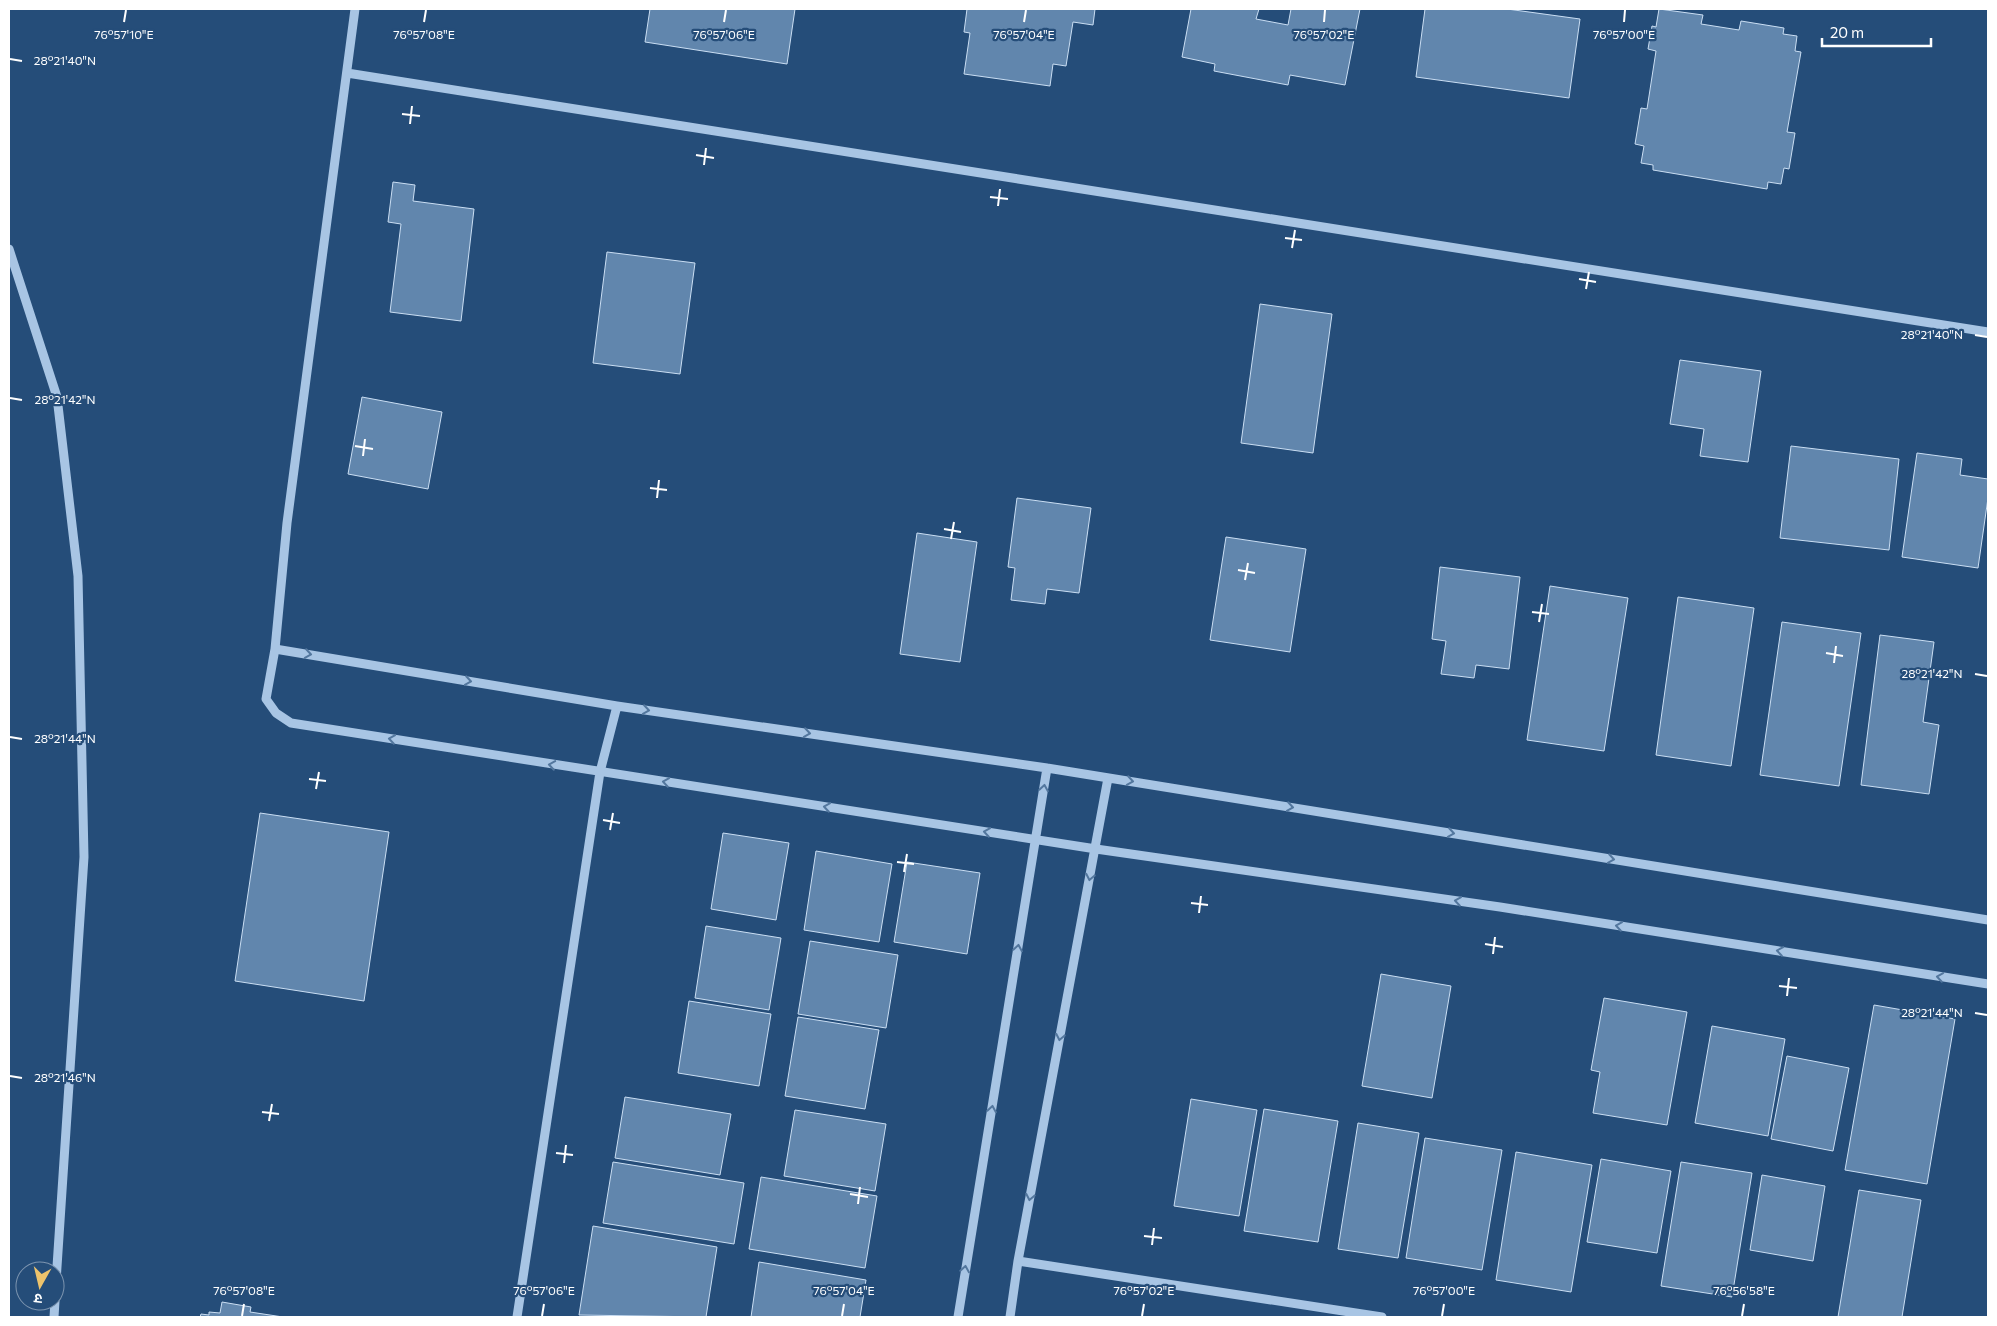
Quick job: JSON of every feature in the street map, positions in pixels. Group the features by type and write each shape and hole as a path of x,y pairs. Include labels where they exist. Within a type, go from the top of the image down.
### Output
{"street":[{"path":"355,9 287,522 276,649 266,699 276,713 291,723 1035,840 1500,907 1988,984"},
{"path":"347,73 1988,332"},
{"path":"9,249 57,397 78,576 84,857 57,1261"},
{"path":"276,649 617,706 1047,768 1988,920"},
{"path":"517,1317 600,772 617,706"},
{"path":"958,1317 1047,768"},
{"path":"1010,1317 1018,1261 1108,778"},
{"path":"1018,1261 1382,1317"}],"building":[{"path":"650,9 795,9 787,64 645,42"},
{"path":"967,9 1095,9 1093,25 1073,22 1066,66 1053,64 1050,86 964,74 970,33 964,32"},
{"path":"1191,9 1259,9 1256,19 1288,25 1291,9 1360,9 1345,85 1290,75 1288,85 1214,71 1215,64 1182,57"},
{"path":"1425,9 1507,9 1580,19 1569,98 1416,77"},
{"path":"1659,9 1703,15 1701,24 1739,30 1741,21 1784,28 1783,34 1797,36 1795,51 1801,52 1787,132 1795,133 1789,169 1784,168 1781,184 1768,182 1767,189 1653,170 1653,165 1641,163 1644,146 1635,144 1641,108 1647,109 1656,51 1648,49 1652,26 1656,27"},
{"path":"393,182 415,185 413,201 474,209 461,321 390,312 401,224 388,222"},
{"path":"607,252 695,263 680,374 593,363"},
{"path":"1260,304 1332,314 1313,453 1241,443"},
{"path":"1680,360 1761,371 1748,462 1700,456 1704,429 1670,424"},
{"path":"362,397 442,412 428,489 348,474"},
{"path":"1791,446 1899,459 1889,550 1780,538"},
{"path":"1917,453 1962,459 1960,475 1988,479 1988,498 1978,568 1902,557"},
{"path":"1017,498 1091,508 1079,593 1047,589 1045,604 1011,600 1015,568 1008,567"},
{"path":"917,533 977,542 960,662 900,654"},
{"path":"1226,537 1306,549 1290,652 1210,640"},
{"path":"1440,567 1520,577 1509,669 1476,665 1474,678 1441,674 1446,641 1432,639"},
{"path":"1550,586 1628,598 1604,751 1527,740"},
{"path":"1678,597 1754,608 1731,766 1656,755"},
{"path":"1782,622 1861,633 1839,786 1760,775"},
{"path":"1880,635 1934,642 1923,722 1939,725 1929,794 1861,785"},
{"path":"260,813 389,832 364,1001 235,981"},
{"path":"723,833 789,843 776,920 711,909"},
{"path":"816,851 892,864 879,942 804,930"},
{"path":"907,862 980,873 967,954 894,942"},
{"path":"706,926 781,938 769,1010 695,998"},
{"path":"810,941 898,955 886,1028 798,1014"},
{"path":"1381,974 1451,986 1432,1098 1362,1086"},
{"path":"1604,998 1687,1012 1667,1125 1593,1113 1600,1072 1591,1070"},
{"path":"689,1001 771,1014 759,1086 678,1073"},
{"path":"1874,1005 1955,1019 1927,1184 1845,1170"},
{"path":"798,1017 879,1030 865,1109 785,1096"},
{"path":"1712,1026 1785,1039 1768,1136 1695,1123"},
{"path":"1787,1056 1849,1068 1833,1151 1771,1139"},
{"path":"625,1097 731,1114 720,1175 615,1158"},
{"path":"1191,1099 1257,1110 1239,1216 1174,1206"},
{"path":"1264,1109 1338,1121 1318,1242 1244,1231"},
{"path":"795,1110 886,1124 875,1191 784,1176"},
{"path":"1358,1123 1419,1133 1398,1258 1338,1249"},
{"path":"1425,1138 1502,1150 1482,1270 1406,1258"},
{"path":"1516,1152 1592,1165 1571,1292 1496,1280"},
{"path":"1601,1159 1671,1171 1657,1253 1587,1242"},
{"path":"613,1162 744,1183 734,1244 603,1223"},
{"path":"1681,1162 1752,1173 1732,1297 1661,1286"},
{"path":"1762,1175 1825,1186 1813,1261 1750,1250"},
{"path":"761,1177 877,1196 865,1268 749,1249"},
{"path":"1859,1190 1921,1200 1902,1317 1838,1317"},
{"path":"593,1226 717,1247 706,1317 579,1315"},
{"path":"759,1262 866,1280 860,1317 751,1317"},
{"path":"222,1302 251,1307 250,1312 283,1317 200,1317 201,1314 209,1315 209,1312 220,1313"}]}
